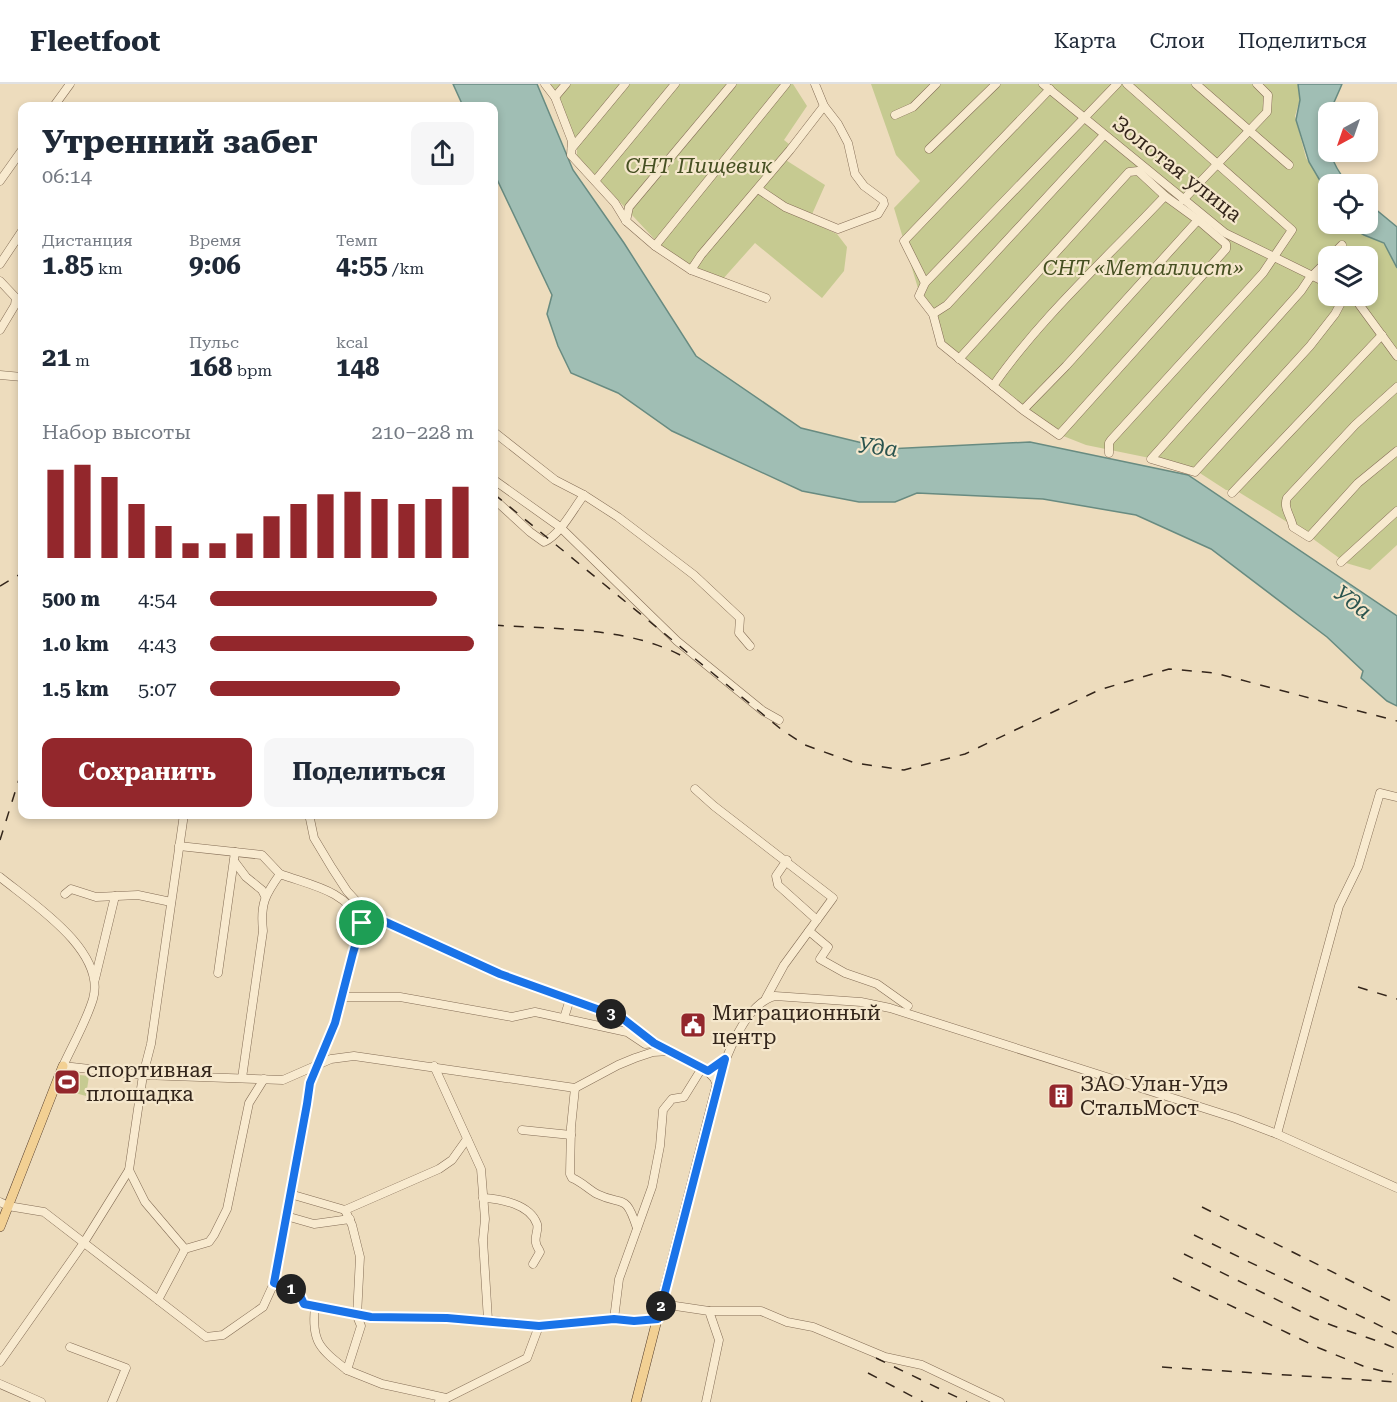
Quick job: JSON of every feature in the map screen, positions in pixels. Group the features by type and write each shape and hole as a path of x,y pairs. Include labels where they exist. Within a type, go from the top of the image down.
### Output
{"main road":[{"path":"0,1227 4,1204 63,1066"},
{"path":"636,1402 717,1085"}],"street":[{"path":"57,102 70,84"},
{"path":"545,84 555,97 572,141 571,150 575,160 615,203 626,221 655,246 691,270 766,298"},
{"path":"555,97 566,84"},
{"path":"571,150 625,84"},
{"path":"595,182 675,84"},
{"path":"626,221 628,207 732,84"},
{"path":"655,246 786,84"},
{"path":"758,189 785,207 838,229 878,214 884,204 883,200 864,186 855,174 848,143 838,124 824,106 815,84"},
{"path":"895,115 913,107 936,84"},
{"path":"930,149 996,84"},
{"path":"959,359 1129,172 1138,171 1168,195 1226,244 1226,251 1059,435 1023,410 959,359 941,344 933,314 920,296 925,283 1117,84"},
{"path":"1109,453 1111,440 1263,273 1292,232 1292,228 1127,84"},
{"path":"1196,84 1289,165"},
{"path":"1183,200 1267,112 1268,94 1257,84"},
{"path":"925,283 904,241 1047,87"},
{"name":"Золотая улица","path":"1047,87 1085,118 1168,195 1183,200 1224,233 1318,278"},
{"path":"691,270 824,106"},
{"path":"933,314 947,305 1104,135"},
{"path":"0,181 18,156"},
{"path":"993,386 1090,274 1168,195"},
{"path":"1023,410 1066,366 1198,220"},
{"path":"0,264 18,237"},
{"path":"1318,270 1151,459 1195,472 1310,346 1339,306"},
{"path":"0,281 18,294"},
{"path":"0,330 18,298"},
{"path":"1357,306 1397,356"},
{"path":"1232,493 1382,336"},
{"path":"0,375 18,377"},
{"path":"1397,387 1355,425 1287,498 1285,506 1292,519 1293,527 1309,537 1358,483 1397,451"},
{"path":"498,435 555,480 618,517 694,575 740,618 739,633 750,646"},
{"path":"498,483 560,527 677,641 763,711 779,720"},
{"path":"498,503 541,541 549,540 584,495"},
{"path":"1341,562 1397,511"},
{"path":"695,789 833,898 784,965 766,998 735,1037 717,1085"},
{"path":"1277,1134 1339,906 1358,867 1380,793 1397,797"},
{"path":"0,1362 83,1244 129,1170 143,1075 151,1044 182,819"},
{"path":"310,819 314,838 332,868 347,891 368,914 500,974 622,1018 654,1043 705,1070 714,1078 717,1085"},
{"path":"179,846 234,857 262,855 280,874 336,895 355,910 362,923"},
{"path":"234,857 241,872 262,890 265,896"},
{"path":"218,973 234,857"},
{"path":"787,861 776,876 778,885 817,920"},
{"path":"242,1078 263,931 265,896 280,874"},
{"path":"0,877 62,928 81,948 91,965 95,981"},
{"path":"65,894 71,890 96,897 138,895 171,902"},
{"path":"115,896 93,998 63,1066 143,1075 283,1080 331,1059 354,1056 575,1088 627,1062 653,1052 670,1051"},
{"path":"4,1204 44,1212 206,1337 223,1335 263,1307 274,1283 310,1083 335,1023 362,923 368,914"},
{"path":"809,931 828,947 820,959 845,974 877,984 908,1006"},
{"path":"766,998 775,996 861,1002 890,1008 1224,1115 1277,1134 1397,1188"},
{"path":"342,997 400,997 512,1017 535,1012 627,1032 645,1044 654,1043"},
{"path":"564,1018 570,999"},
{"path":"614,1319 619,1279 652,1187 660,1146 663,1110 672,1099 684,1097 705,1070 725,1059"},
{"path":"434,1066 481,1169 488,1320"},
{"path":"158,1300 185,1249 208,1242 226,1209 249,1103 264,1079"},
{"path":"575,1088 571,1135 572,1177 597,1194 624,1202 631,1210 637,1228"},
{"path":"522,1130 571,1135"},
{"path":"290,1194 345,1210 439,1169 452,1160 467,1139"},
{"path":"129,1170 145,1202 185,1249"},
{"path":"483,1198 497,1198 515,1203 536,1221 538,1227 536,1243 540,1252 533,1264"},
{"path":"345,1210 350,1219 360,1257 357,1316 361,1326 348,1370"},
{"path":"286,1216 314,1224 350,1219"},
{"path":"274,1283 298,1291 304,1304 357,1316 488,1320 539,1326 614,1319 634,1321 658,1319"},
{"path":"662,1304 709,1311 761,1311 787,1322 813,1327 885,1357 922,1365 1000,1402"},
{"path":"315,1307 314,1334 321,1347 348,1370 382,1384 442,1400 527,1358 539,1326"},
{"path":"706,1402 719,1340 709,1311"},
{"path":"70,1347 126,1368 112,1402"},
{"path":"0,1384 41,1402"}],"green space":[{"name":"СНТ Пищевик","path":"548,84 793,84 807,106 784,140 789,144 781,157 825,185 809,221 837,234 847,247 844,271 822,298 755,243 722,280 685,267 660,245 577,156 577,148 559,98"},
{"name":"СНТ «Металлист»","path":"871,84 1302,84 1303,89 1295,116 1306,158 1318,175 1318,234 1372,234 1378,237 1397,260 1397,545 1370,570 1346,563 1305,533 1237,491 1226,490 1189,466 1086,445 1048,430 947,349 920,295 894,208 920,181 896,155"},
{"path":"70,1074 89,1076 86,1096 61,1089 64,1080"}],"water":[{"name":"Уда","path":"453,84 537,84 573,170 624,243 696,356 801,428 887,449 1030,442 1188,475 1397,616 1397,706 1387,701 1361,678 1363,671 1327,637 1211,549 1136,515 1043,499 917,493 895,502 859,502 802,491 672,431 618,393 571,373 558,346 547,314 552,295 498,181 498,102 461,102"},
{"path":"1298,84 1342,84 1334,102 1318,102 1318,162 1334,162 1341,174 1318,174 1318,177 1309,162 1296,120 1300,100"},
{"path":"1378,211 1397,227 1397,268 1384,243 1362,234 1378,234"}],"railway":[{"path":"498,497 782,730 805,745 855,763 904,770 965,754 1099,690 1169,669 1215,673 1397,721"},
{"path":"0,586 18,575"},
{"path":"498,625 614,634 660,646 682,656"},
{"path":"0,840 18,783"},
{"path":"1358,987 1397,999"},
{"path":"1202,1207 1397,1304"},
{"path":"1194,1235 1397,1334"},
{"path":"1184,1254 1314,1318 1397,1349"},
{"path":"1173,1278 1319,1348 1363,1366 1393,1374"},
{"path":"876,1358 967,1402"},
{"path":"1162,1367 1397,1382"},
{"path":"868,1373 923,1402"}],"place":[{"name":"Миграционный центр","path":"693,1025"},
{"name":"спортивная площадка","path":"67,1082"},
{"name":"ЗАО Улан-Удэ СтальМост","path":"1061,1096"}],"route":[{"path":"368,914 500,974 622,1018 654,1043 708,1071 725,1059 658,1319 634,1321 614,1319 539,1326 488,1320 357,1316 304,1304 298,1291 274,1283 310,1083 335,1023 362,923 368,914"}]}
